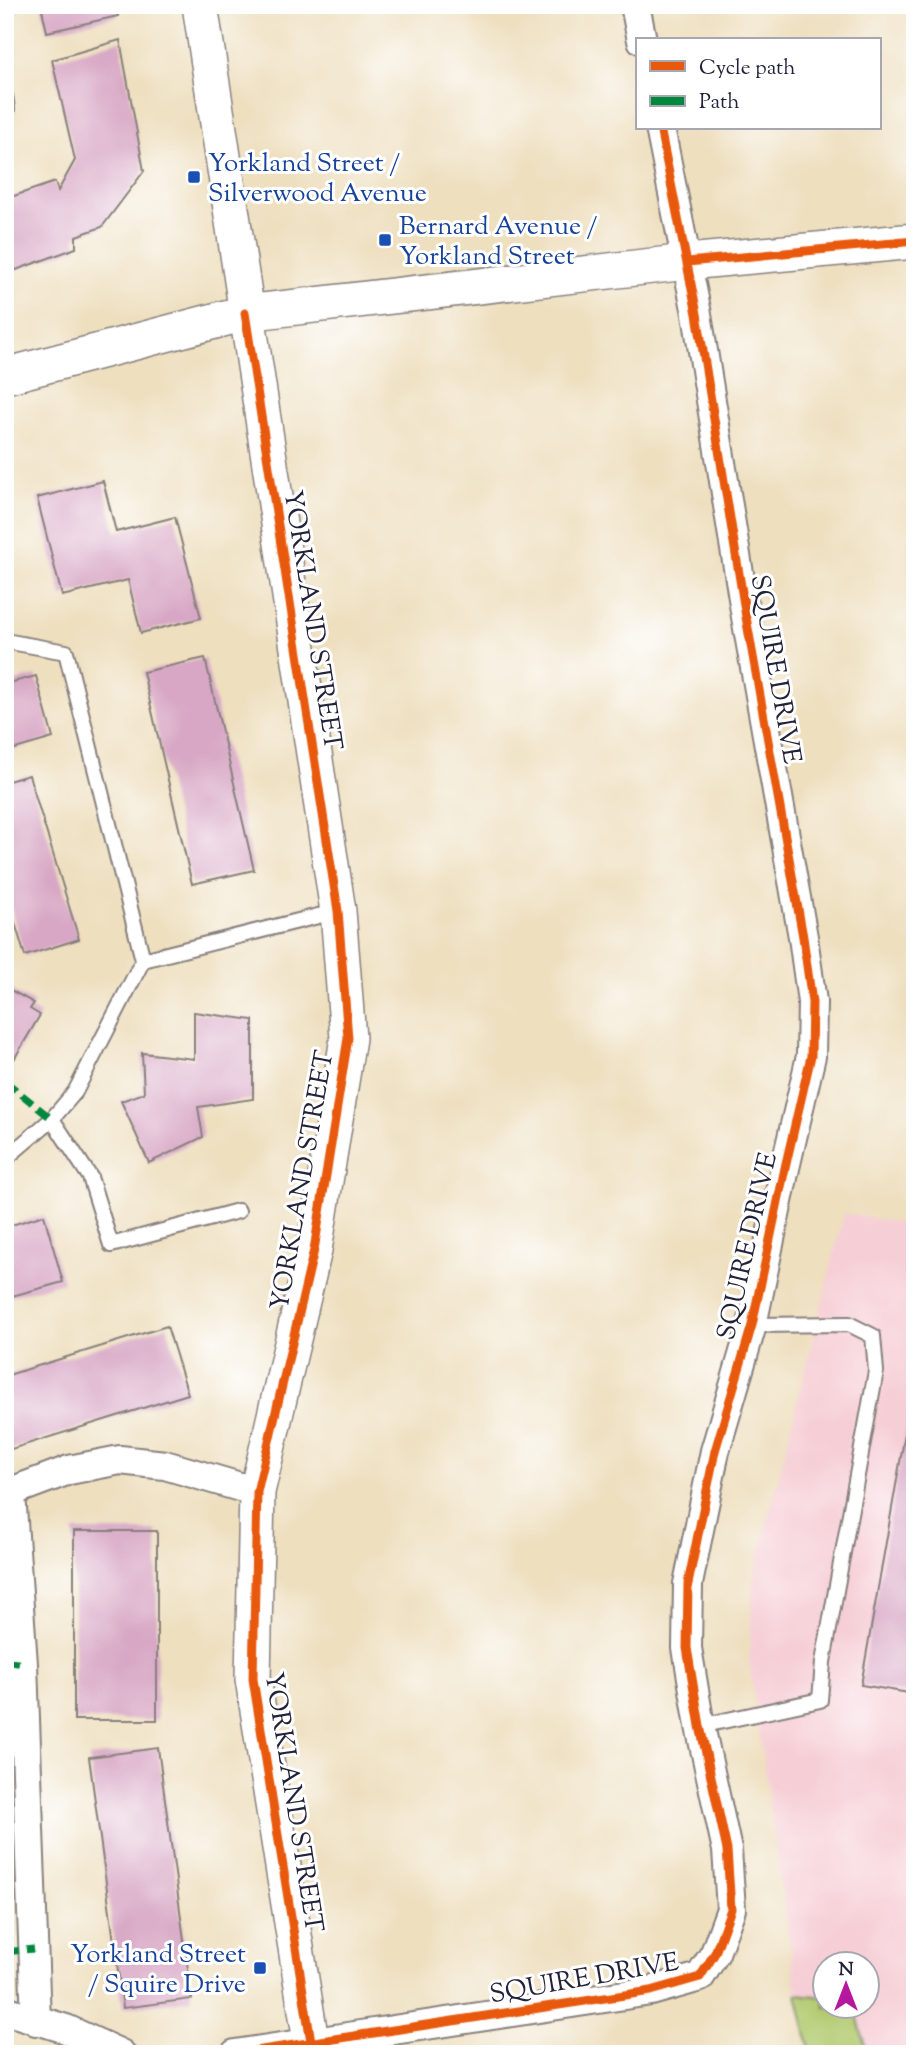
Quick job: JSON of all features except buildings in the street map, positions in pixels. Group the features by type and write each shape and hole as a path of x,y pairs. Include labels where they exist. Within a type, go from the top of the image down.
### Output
{"street":[{"name":"YORKLAND STREET","path":"200,5 338,911 348,1038 314,1250 257,1492 253,1679 312,2049"},
{"path":"635,5 642,38"},
{"name":"SQUIRE DRIVE","path":"312,2049 651,1991 701,1977 715,1953 731,1909 727,1850 700,1726 687,1648 688,1584 715,1451 752,1325 811,1056 812,1002 687,262 660,130"},
{"path":"5,376 246,313 687,262 915,240"},
{"path":"36,2021 23,1664 8,1493 69,1470 120,1460 164,1465 257,1492"},
{"path":"5,2010 65,2029 121,2054"},
{"path":"234,2054 312,2049"}],"lane":[{"path":"5,96 5,120"},
{"path":"5,641 66,652 143,960 75,1092 52,1119 5,1159"},
{"path":"143,960 338,911"},
{"path":"52,1119 90,1177 111,1245 238,1211"},
{"path":"700,1726 820,1700 823,1662 876,1371 873,1336 849,1324 752,1325"}],"shaded area":[{"path":"844,1213 915,1226 915,2054 867,2054 859,2021 881,2021 881,1951 811,1951 811,1996 797,1994 749,1662 753,1581"}],"green space":[{"path":"797,1994 811,1996 811,2021 859,2021 867,2054 811,2054"}],"marked path":[{"path":"5,1081 52,1119"},
{"path":"5,1661 23,1664"},
{"path":"5,1952 34,1949"}],"cycle path":[{"path":"235,2054 651,1991 700,1977 715,1953 731,1909 727,1850 700,1726 687,1648 688,1584 715,1451 752,1325 811,1056 812,1002 697,314 660,130"},
{"path":"687,262 915,241"},
{"path":"245,313 338,911 348,1038 314,1250 257,1492 253,1679 313,2054"}],"place":[{"name":"Yorkland Street / Silverwood Avenue","path":"194,177"},
{"name":"Bernard Avenue / Yorkland Street","path":"385,240"},
{"name":"Yorkland Street / Squire Drive","path":"260,1968"}]}
